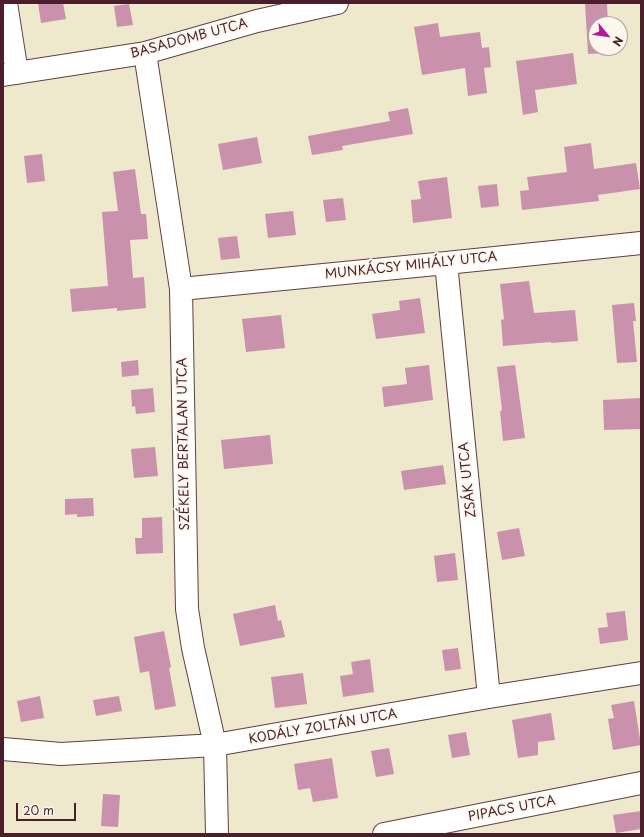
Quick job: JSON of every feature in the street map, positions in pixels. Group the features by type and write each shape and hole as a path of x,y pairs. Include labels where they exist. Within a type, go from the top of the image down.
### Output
{"street":[{"path":"6,3 10,74"},
{"name":"BASADOMB UTCA","path":"10,74 145,53 257,21 337,3"},
{"name":"SZÉKELY BERTALAN UTCA","path":"145,53 181,289 187,609 193,648 215,745 217,834"},
{"name":"MUNKÁCSY MIHÁLY UTCA","path":"181,289 641,243"},
{"name":"ZSÁK UTCA","path":"446,263 489,698"},
{"name":"KODÁLY ZOLTÁN UTCA","path":"3,749 61,754 215,745 641,673"},
{"name":"PIPACS UTCA","path":"384,834 641,783"}],"building":[{"path":"38,3 63,3 66,19 41,23"},
{"path":"585,3 607,3 608,16 588,16 588,54"},
{"path":"129,4 133,25 117,27 114,6"},
{"path":"438,23 440,37 480,32 482,48 489,47 491,67 484,68 487,93 468,96 465,68 422,75 414,27"},
{"path":"573,53 577,84 535,90 538,112 523,115 516,61"},
{"path":"408,108 413,134 342,146 343,150 312,155 308,136 390,121 388,112"},
{"path":"257,137 262,163 223,170 218,144"},
{"path":"591,143 594,169 636,163 640,189 598,195 599,201 522,210 520,191 529,190 527,177 567,172 564,147"},
{"path":"42,154 45,181 27,183 24,156"},
{"path":"135,169 141,214 146,214 148,239 130,240 133,278 144,277 146,308 117,311 117,308 72,312 70,289 108,286 102,212 118,211 113,172"},
{"path":"447,177 452,218 413,223 411,200 421,199 418,181"},
{"path":"497,184 499,206 481,208 478,186"},
{"path":"343,198 346,220 326,222 323,200"},
{"path":"293,211 296,235 268,238 265,214"},
{"path":"237,236 240,258 221,260 218,238"},
{"path":"529,281 534,313 575,310 578,341 503,346 501,320 504,319 500,284"},
{"path":"420,298 425,333 376,339 372,314 400,310 399,301"},
{"path":"634,303 636,321 633,321 637,362 617,363 612,305"},
{"path":"281,315 285,348 246,352 242,319"},
{"path":"138,360 139,375 122,377 121,362"},
{"path":"429,365 433,400 384,407 382,387 407,384 405,368"},
{"path":"515,365 525,438 503,441 500,411 502,410 497,367"},
{"path":"153,388 155,412 136,414 135,406 132,407 131,390"},
{"path":"640,398 641,429 604,430 603,400"},
{"path":"270,435 273,464 224,469 221,440"},
{"path":"155,447 158,476 134,478 131,449"},
{"path":"443,465 446,484 404,490 401,471"},
{"path":"93,498 94,516 77,517 77,514 65,515 65,499"},
{"path":"162,517 163,553 136,554 135,538 142,538 142,518"},
{"path":"519,528 525,556 502,560 497,532"},
{"path":"455,553 458,580 437,582 434,556"},
{"path":"275,605 278,621 281,620 285,637 240,646 233,614"},
{"path":"625,611 628,640 600,644 598,628 608,627 606,613"},
{"path":"164,631 171,667 169,668 176,706 155,710 149,671 140,673 134,637"},
{"path":"458,648 461,669 445,671 442,650"},
{"path":"370,659 374,692 343,697 340,676 353,674 351,662"},
{"path":"303,673 307,704 275,708 271,677"},
{"path":"40,696 44,718 21,722 17,701"},
{"path":"119,696 122,711 96,716 93,700"},
{"path":"634,701 641,745 613,750 608,719 614,718 611,705"},
{"path":"551,713 555,740 538,742 538,755 518,758 512,720"},
{"path":"466,732 470,755 452,758 448,735"},
{"path":"389,748 394,774 376,777 371,751"},
{"path":"332,758 338,798 313,802 310,788 298,790 294,764"},
{"path":"103,794 120,795 118,827 101,826"},
{"path":"641,811 641,829 616,833 613,815"}]}
